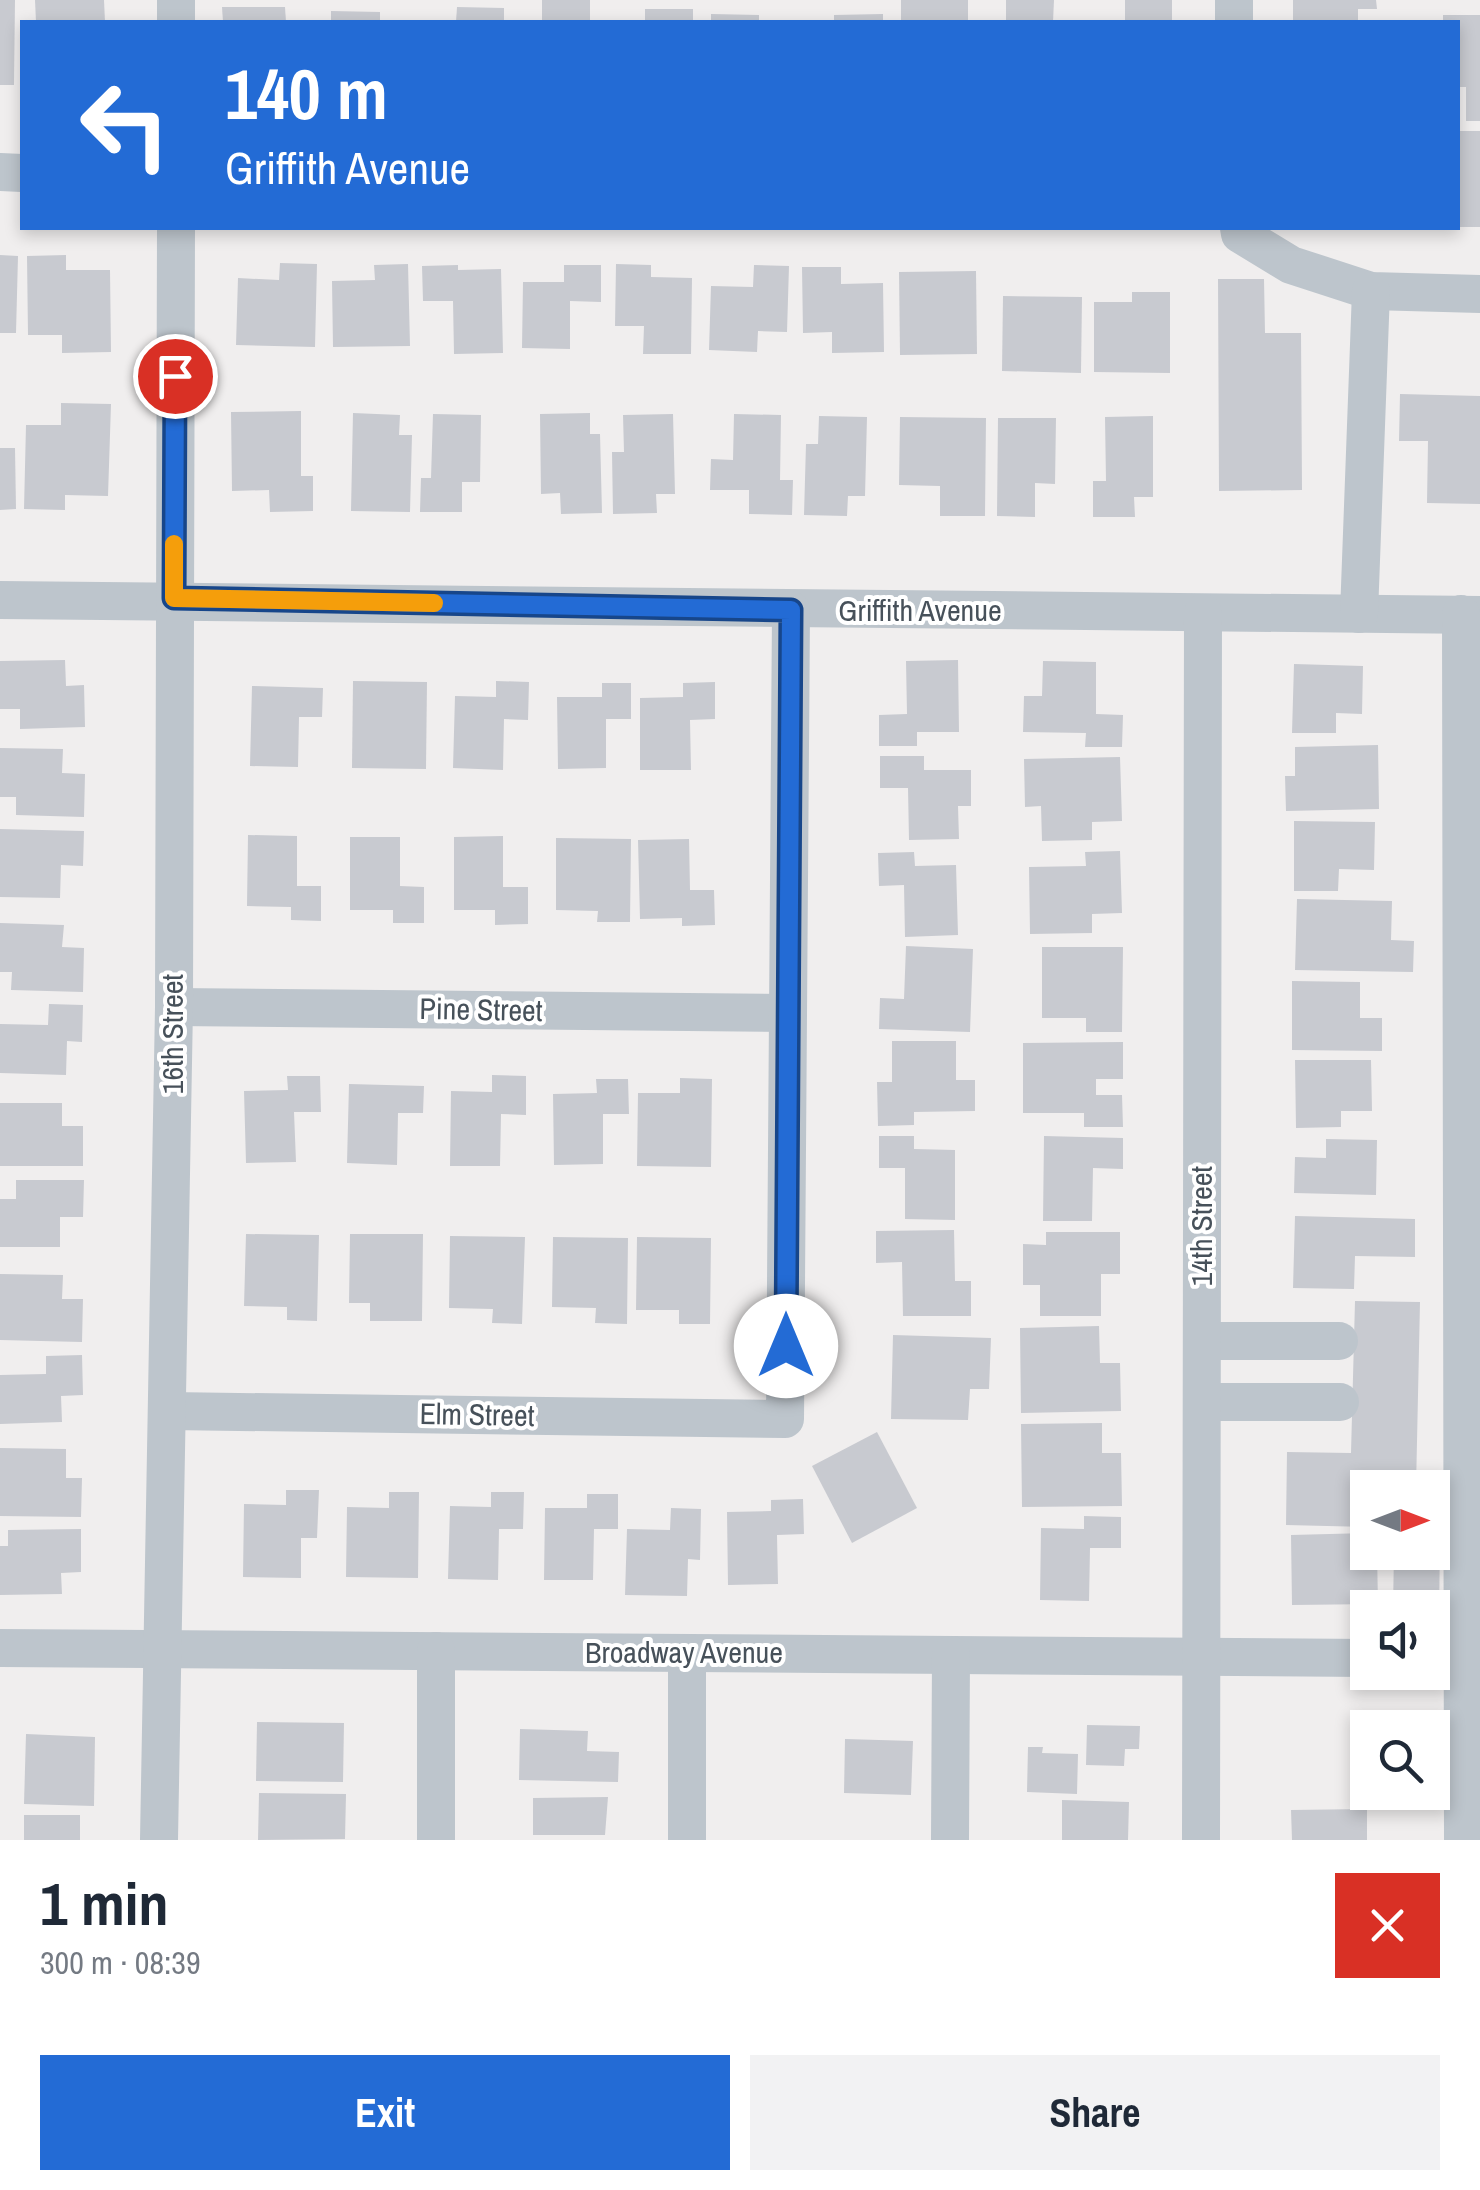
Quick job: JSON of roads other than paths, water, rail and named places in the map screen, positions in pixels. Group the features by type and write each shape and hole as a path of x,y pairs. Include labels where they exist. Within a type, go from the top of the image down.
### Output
{"street":[{"name":"16th Street","path":"159,1840 170,1410 176,230"},
{"path":"1239,230 1291,265 1371,290 1480,294"},
{"path":"1359,614 1371,290"},
{"name":"Griffith Avenue","path":"0,600 174,598 791,610 1471,614"},
{"path":"788,1013 791,610"},
{"name":"14th Street","path":"1200,1840 1203,612"},
{"path":"1463,1840 1458,1658 1471,614"},
{"name":"Pine Street","path":"174,1007 788,1013"},
{"name":"Elm Street","path":"170,1410 786,1420 788,1013"},
{"path":"1202,1341 1339,1342"},
{"path":"1202,1402 1340,1402"},
{"name":"Broadway Avenue","path":"0,1648 1350,1658"},
{"path":"436,1651 436,1840"},
{"path":"686,1840 687,1653"},
{"path":"950,1654 950,1840"}]}
